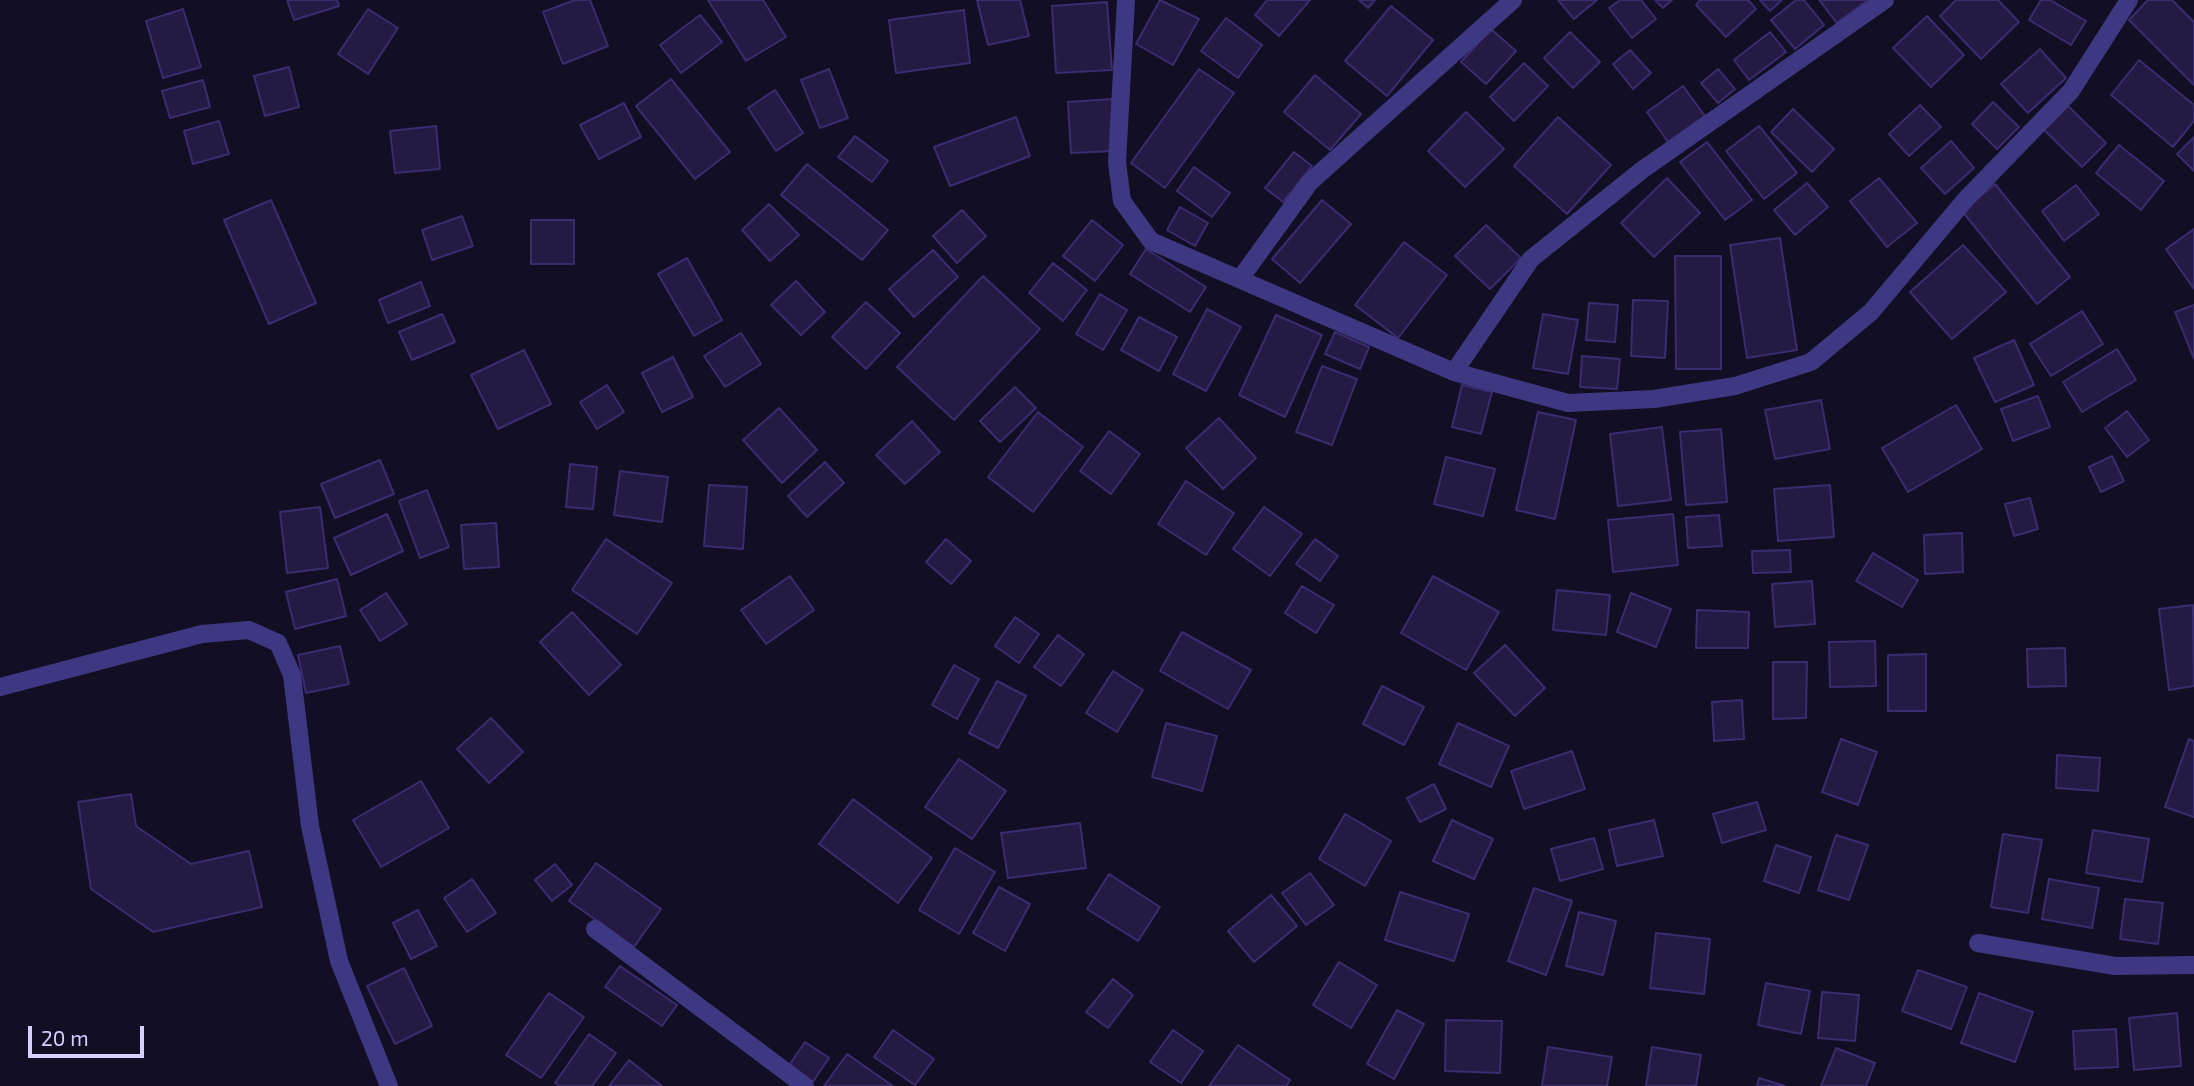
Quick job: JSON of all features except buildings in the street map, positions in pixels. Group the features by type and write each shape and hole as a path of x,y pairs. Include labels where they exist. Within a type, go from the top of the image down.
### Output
{"street":[{"path":"1240,279 1310,182 1513,0"},
{"path":"1454,372 1531,259 1642,170 1885,0"},
{"path":"1127,1 1117,162 1122,201 1151,241 1454,372 1568,403 1654,399 1735,386 1811,362 1871,312 1966,199 2071,91 2129,0"},
{"path":"0,687 202,634 248,630 278,643 292,675 310,826 339,961 389,1086"},
{"path":"595,929 805,1086"},
{"path":"1978,943 2115,966 2194,965"}]}
